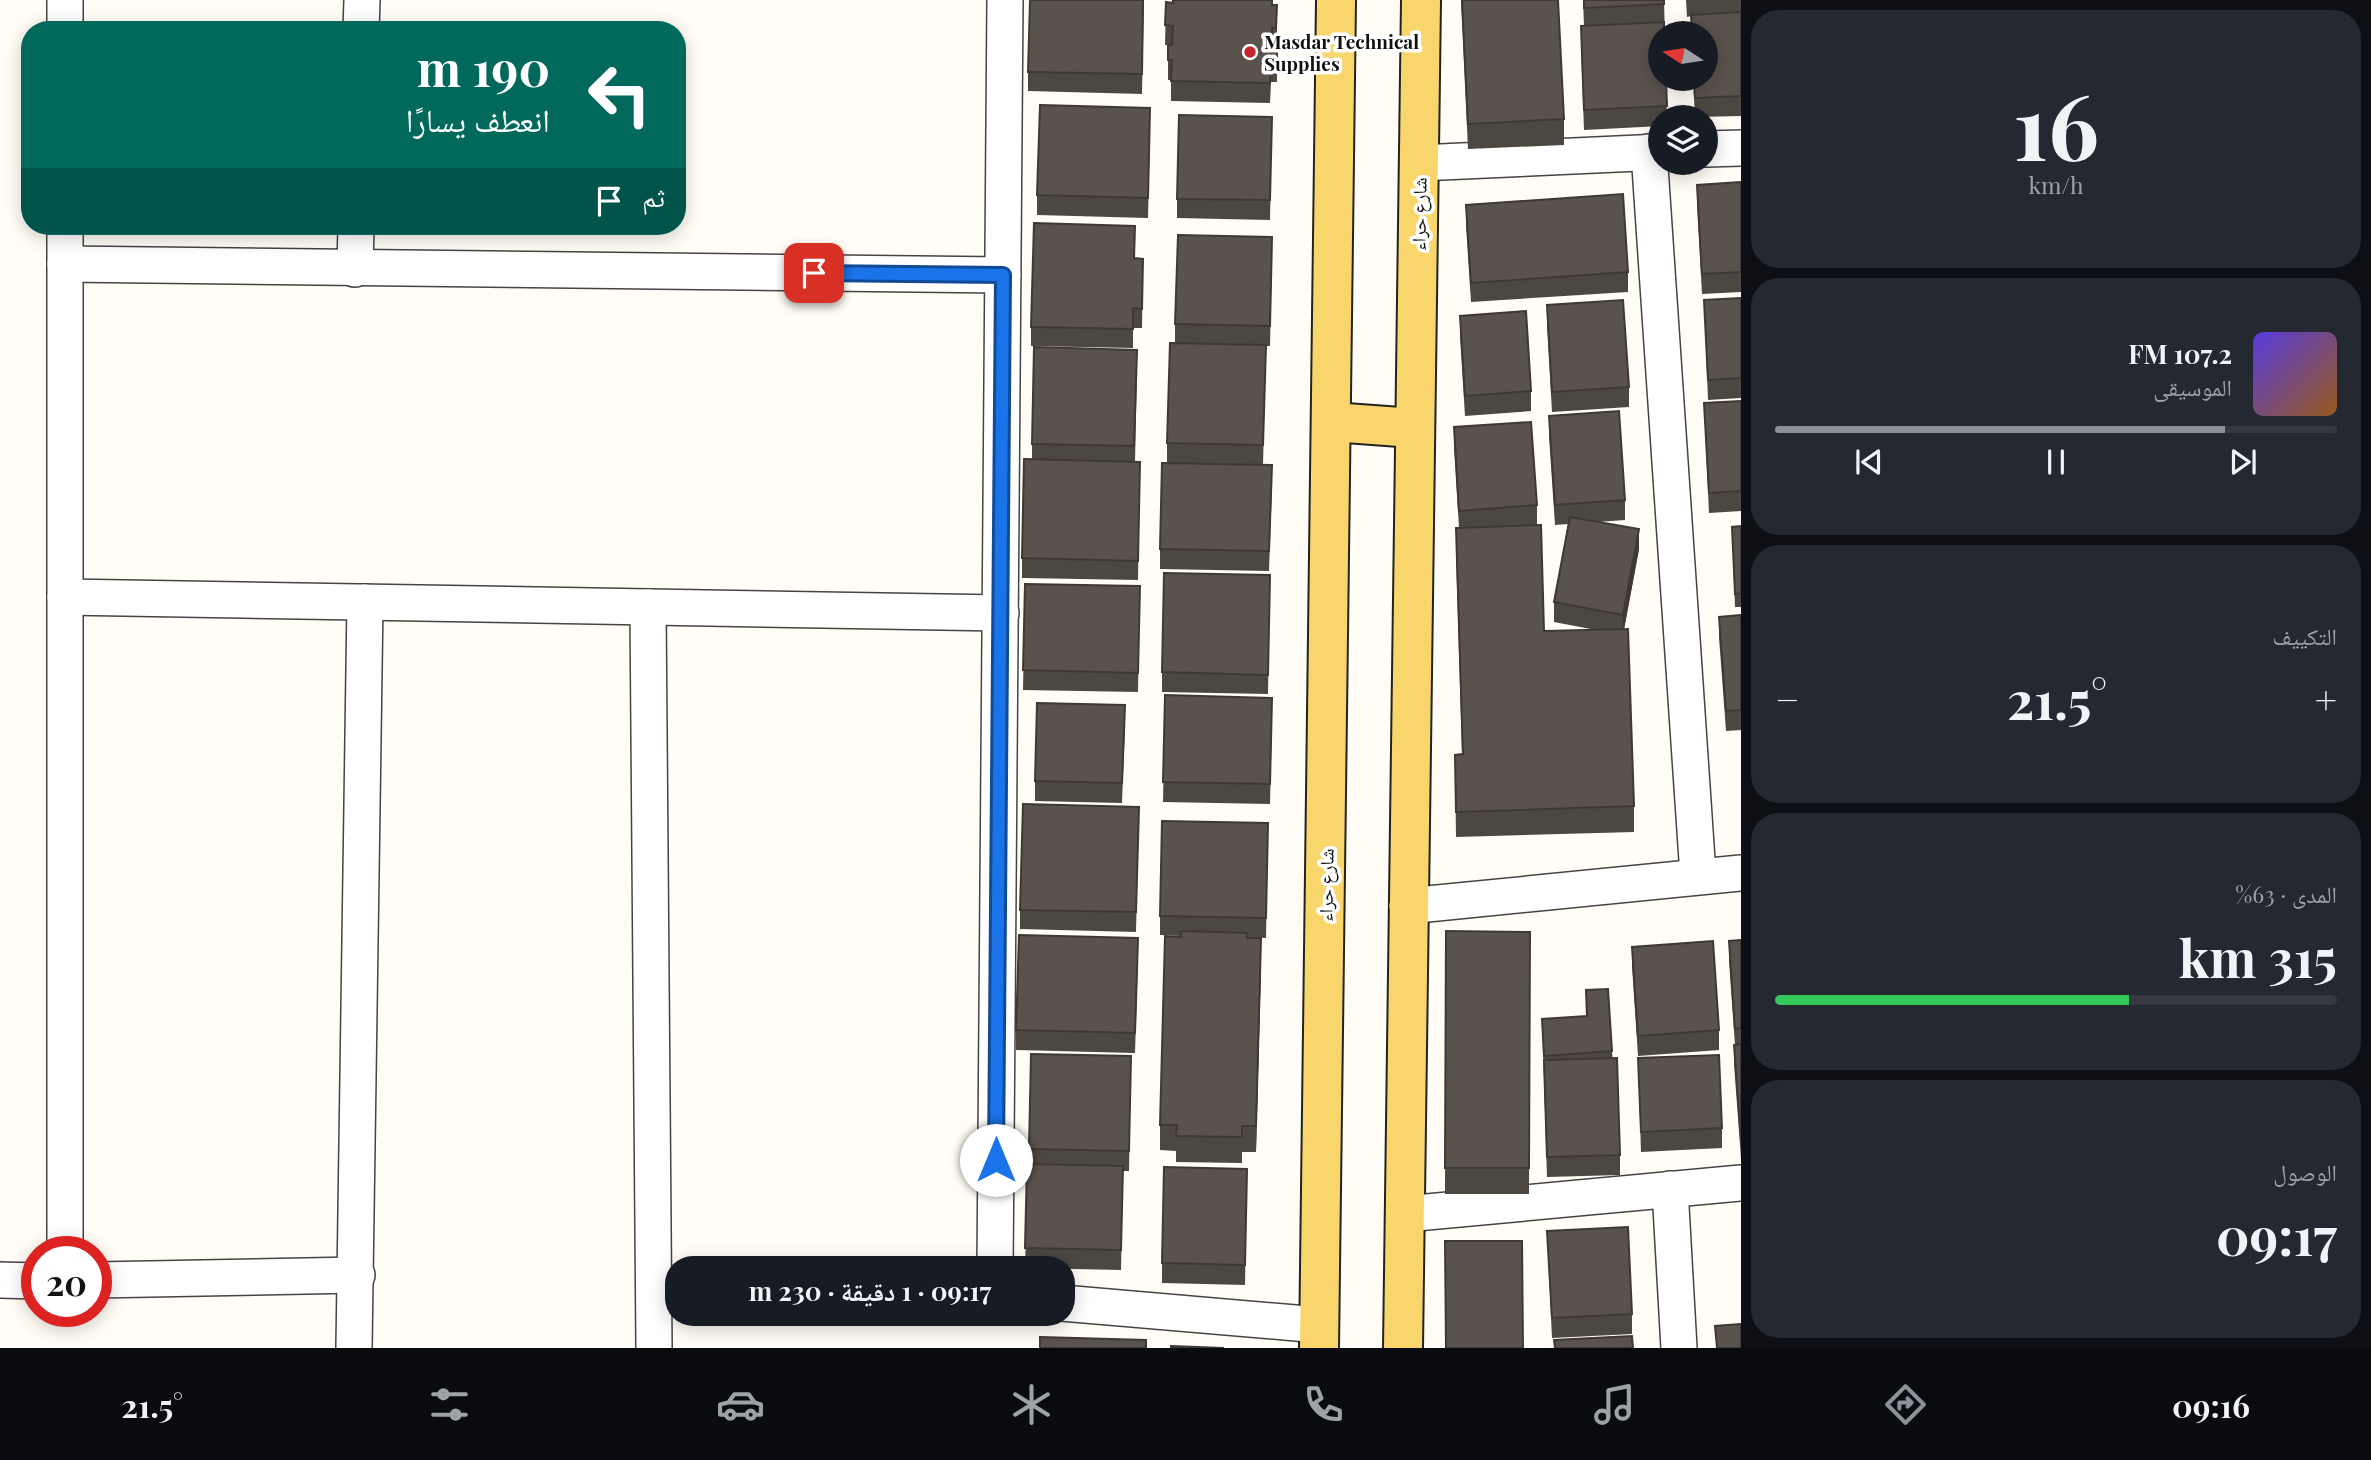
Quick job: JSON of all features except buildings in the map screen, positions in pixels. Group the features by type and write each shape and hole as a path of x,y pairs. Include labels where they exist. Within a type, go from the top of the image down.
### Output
{"main road":[{"name":"شارع حراء","path":"1319,1337 1336,0"},
{"name":"شارع حراء","path":"1403,1348 1421,0"},
{"path":"1332,422 1414,428"}],"street":[{"path":"65,0 65,21"},
{"path":"361,21 362,0"},
{"path":"995,1256 1005,0"},
{"path":"1718,149 1741,148"},
{"path":"1419,163 1648,152"},
{"path":"1656,175 1699,875"},
{"path":"65,235 65,1236"},
{"path":"355,269 356,235"},
{"path":"65,264 1003,275"},
{"path":"65,597 1001,613"},
{"path":"354,1348 365,602"},
{"path":"648,607 665,1263"},
{"path":"1407,906 1699,875 1741,873"},
{"path":"1405,1214 1741,1183"},
{"path":"1670,1189 1679,1348"},
{"path":"112,1280 356,1275"},
{"path":"0,1280 21,1281"},
{"path":"1075,1305 1319,1337"},
{"path":"654,1348 665,1306"}],"place":[{"name":"Masdar Technical Supplies","path":"1250,52"}],"route":[{"path":"814,273 1003,275 996,1160"}]}
